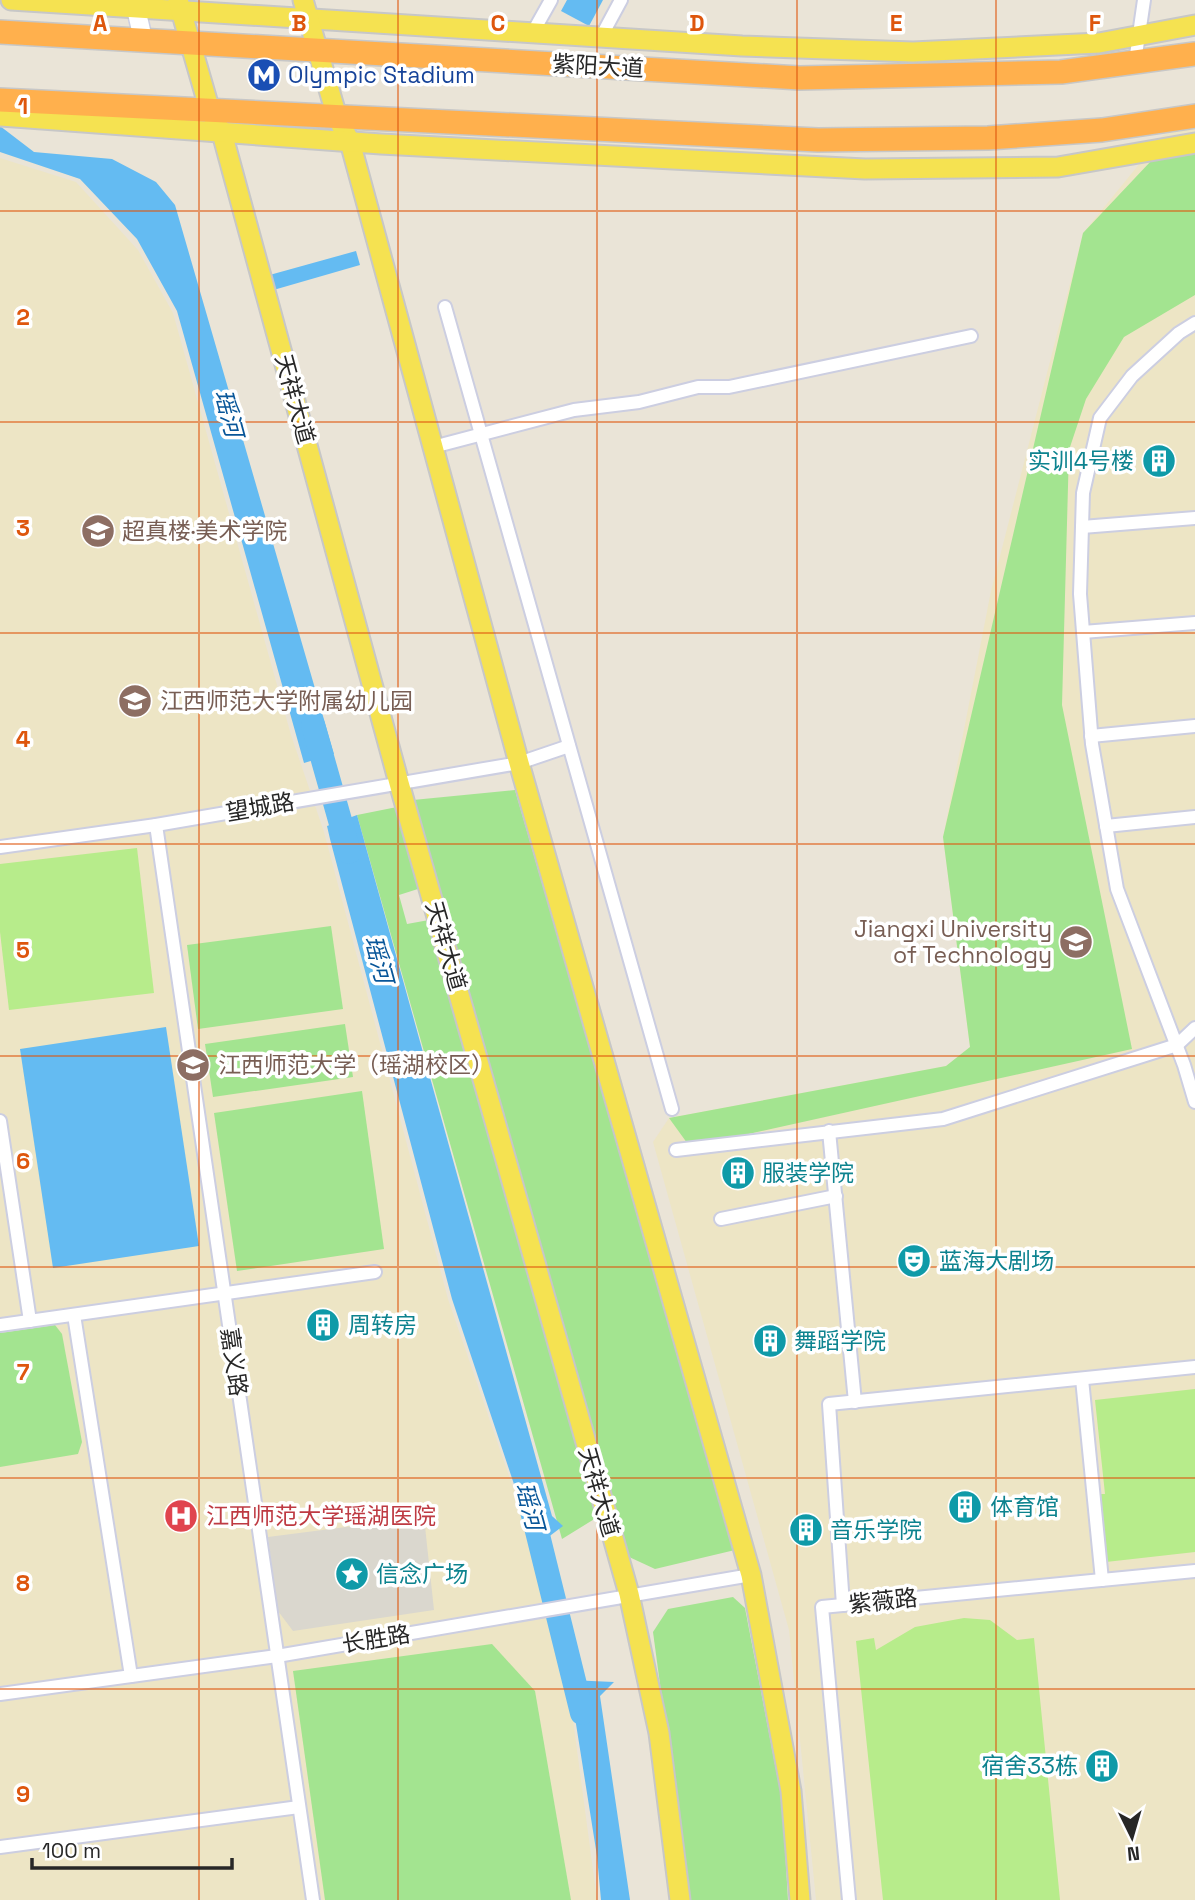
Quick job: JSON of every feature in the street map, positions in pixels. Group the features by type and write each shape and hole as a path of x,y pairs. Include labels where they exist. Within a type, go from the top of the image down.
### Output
{"highway":[{"name":"紫阳大道","path":"0,32 800,78 1061,72 1195,54"},
{"path":"0,100 818,140 988,138 1102,130 1195,116"}],"main road":[{"path":"12,0 306,9 601,37 913,52 1098,43 1195,25"},
{"path":"134,4 143,39"},
{"name":"天祥大道","path":"179,5 210,111 222,133 391,785 629,1594 659,1733 680,1900"},
{"path":"306,9 337,117 350,142 519,763 751,1575 791,1791 800,1900"},
{"path":"0,116 350,142 865,169 1058,167 1195,143"}],"street":[{"path":"534,32 551,0"},
{"path":"601,37 621,0"},
{"path":"1135,62 1144,0"},
{"path":"445,307 672,1109"},
{"path":"1195,323 1179,333 1132,376 1100,418 1083,493 1080,594 1091,736 1117,889 1177,1045 1195,1102"},
{"path":"433,447 574,410 639,401 698,387 729,387 971,336"},
{"path":"1082,527 1195,518"},
{"path":"1083,632 1195,623"},
{"path":"1091,736 1195,726"},
{"name":"望城路","path":"0,847 156,825 519,763 569,746"},
{"path":"1106,826 1195,817"},
{"name":"嘉义路","path":"156,825 313,1900"},
{"path":"676,1150 943,1119 1177,1045 1195,1028"},
{"path":"0,1121 30,1321"},
{"path":"830,1131 855,1402"},
{"path":"721,1219 835,1196"},
{"path":"0,1325 375,1272"},
{"path":"74,1315 131,1676"},
{"path":"843,1605 830,1405 1195,1367"},
{"path":"1082,1379 1102,1580"},
{"name":"紫薇路","path":"849,1900 822,1607 1195,1571"},
{"name":"长胜路","path":"0,1694 277,1656 598,1599 751,1575"},
{"path":"0,1847 299,1807"}],"shaded area":[{"name":"Jiangxi University of Technology","path":"1195,127 1195,1900 816,1900 789,1630 653,1142 669,1118 946,1066 970,1047 943,837 991,591 1083,233 1163,135"},
{"name":"江西师范大学（瑶湖校区）","path":"0,158 76,182 138,250 173,313 291,735 324,832 448,1299 520,1508 571,1705 597,1900 0,1900"},
{"name":"信念广场","path":"424,1517 434,1610 293,1631 278,1611 268,1537"}],"green space":[{"path":"1195,137 1195,295 1124,337 1086,399 1069,450 1062,705 1132,1049 690,1147 669,1118 946,1066 970,1047 943,837 1083,233 1168,143"},
{"path":"515,790 735,1550 655,1569 627,1556 413,800"},
{"path":"397,807 421,888 399,895 407,924 429,920 596,1518 562,1539 357,815"},
{"path":"137,848 154,993 9,1010 0,932 0,864"},
{"path":"331,926 343,1009 198,1029 187,945"},
{"path":"345,1024 353,1077 213,1097 205,1044"},
{"path":"362,1091 384,1249 237,1271 214,1113"},
{"path":"55,1325 62,1334 82,1442 78,1454 0,1467 0,1333"},
{"path":"1195,1389 1195,1552 1106,1562 1098,1494 1105,1494 1095,1400"},
{"path":"733,1597 745,1608 782,1801 788,1900 689,1900 653,1632 668,1609"},
{"path":"964,1618 990,1620 1017,1640 1034,1638 1060,1900 883,1900 856,1641 874,1638 876,1650 915,1627"},
{"path":"492,1644 535,1691 571,1900 325,1900 293,1671"}],"water":[{"path":"567,0 603,0 589,26 561,11"},
{"path":"0,126 34,152 112,159 156,182 175,205 334,754 304,763 177,311 137,239 80,179 0,152"},
{"path":"356,251 360,265 270,291 266,276"},
{"path":"357,815 552,1516 563,1526 535,1547 452,1299 330,839 327,826"},
{"path":"166,1027 199,1246 53,1268 20,1049"},
{"path":"569,1680 614,1682 600,1696 630,1900 601,1900 597,1856"}],"waterway":[{"name":"瑶河","path":"313,725 349,852"},
{"name":"瑶河","path":"532,1511 582,1713"}],"place":[{"name":"Olympic Stadium","path":"264,75"},
{"name":"实训4号楼","path":"1159,461"},
{"name":"超真楼·美术学院","path":"98,531"},
{"name":"江西师范大学附属幼儿园","path":"135,701"},
{"name":"Jiangxi University of Technology","path":"1076,942"},
{"name":"江西师范大学（瑶湖校区）","path":"193,1065"},
{"name":"服装学院","path":"738,1173"},
{"name":"蓝海大剧场","path":"914,1261"},
{"name":"周转房","path":"323,1325"},
{"name":"舞蹈学院","path":"770,1341"},
{"name":"体育馆","path":"965,1507"},
{"name":"江西师范大学瑶湖医院","path":"181,1516"},
{"name":"音乐学院","path":"806,1530"},
{"name":"信念广场","path":"352,1574"},
{"name":"宿舍33栋","path":"1102,1766"}]}
